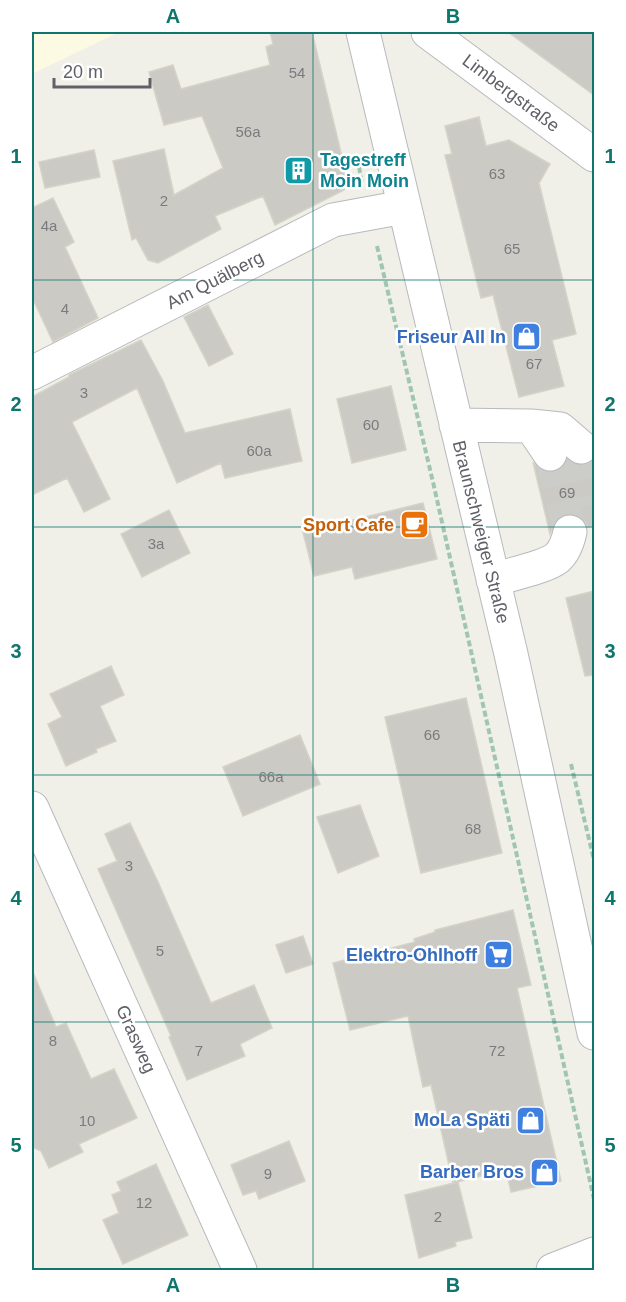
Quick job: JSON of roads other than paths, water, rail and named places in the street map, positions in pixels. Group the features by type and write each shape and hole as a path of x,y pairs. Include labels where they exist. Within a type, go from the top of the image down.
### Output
{"street":[{"name":"Braunschweiger Straße","path":"363,32 493,580 594,1033"},
{"name":"Limbergstraße","path":"428,32 594,155"},
{"name":"Am Quälberg","path":"32,373 333,220 404,207"},
{"path":"456,425 531,426 560,429 581,447"},
{"path":"531,426 550,454"},
{"path":"493,580 532,569 574,541"},
{"name":"Grasweg","path":"32,808 240,1270"},
{"path":"554,1270 594,1254"}],"tunnel":[{"path":"581,447 594,504"},
{"path":"550,454 570,532"}],"place":[{"name":"Tagestreff Moin Moin","path":"299,170"},
{"name":"Friseur All In","path":"527,337"},
{"name":"Sport Cafe","path":"415,525"},
{"name":"Elektro-Ohlhoff","path":"498,955"},
{"name":"MoLa Späti","path":"531,1120"},
{"name":"Barber Bros","path":"545,1172"}]}
